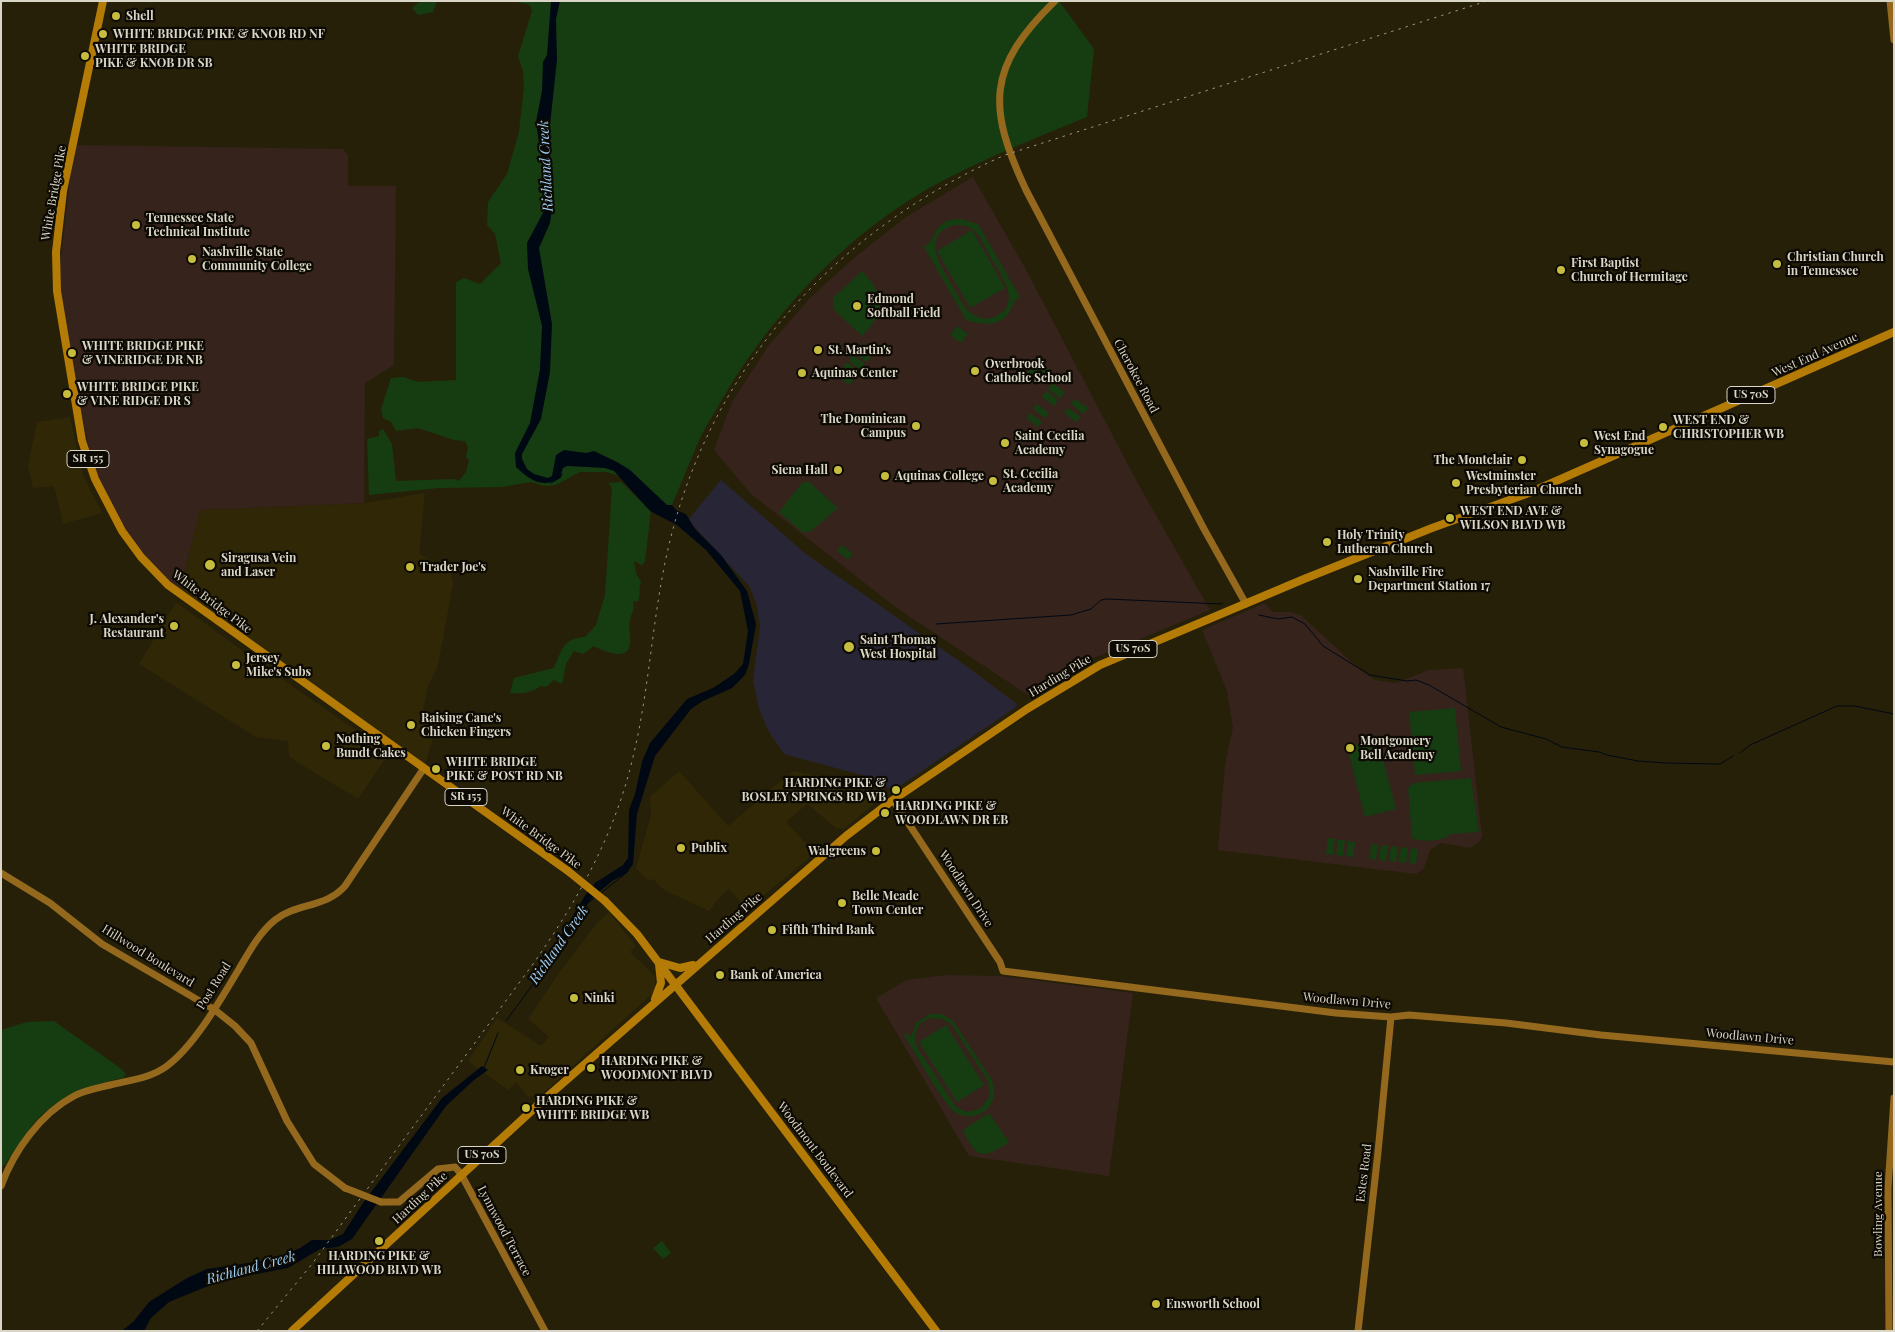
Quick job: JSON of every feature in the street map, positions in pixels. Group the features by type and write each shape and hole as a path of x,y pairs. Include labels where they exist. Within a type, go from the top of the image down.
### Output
{"main road":[{"name":"White Bridge Pike","path":"103,1 63,191 56,252 57,291 82,442 95,479 122,532 141,557 168,585 568,871 617,912 675,983"},
{"name":"West End Avenue","path":"1246,604 1432,528 1529,493 1894,332"},
{"name":"Harding Pike","path":"292,1331 461,1174 675,983 845,837 892,800 1027,709 1100,665 1246,604"},
{"path":"654,1002 662,983 658,962 680,968 700,962"},
{"name":"Woodmont Boulevard","path":"675,983 936,1331"}],"street":[{"name":"Cherokee Road","path":"1055,1 1020,39 1011,53 1002,74 999,95 1000,113 1012,156 1026,190 1204,529 1246,604"},
{"path":"1890,1 1894,40"},
{"name":"Post Road","path":"1,1186 15,1157 37,1126 56,1109 74,1096 93,1089 142,1079 157,1073 182,1051 215,1010 255,941 275,920 289,913 328,900 341,891 424,768"},
{"name":"Woodlawn Drive","path":"892,800 1000,962 1003,971 1336,1013 1391,1017 1409,1015 1506,1023 1894,1062"},
{"name":"Hillwood Boulevard","path":"1,872 50,903 102,944 215,1010 235,1026 251,1043 287,1121 314,1164 346,1188 391,1204 401,1201 442,1167 455,1167 461,1174"},
{"name":"Estes Road","path":"1358,1331 1391,1017"},
{"name":"Bowling Avenue","path":"1889,1331 1888,1188 1894,1098"},
{"name":"Lynnwood Terrace","path":"461,1174 545,1331"}],"shaded area":[{"path":"74,145 343,149 348,156 348,186 396,186 394,365 365,383 364,503 200,510 179,593 133,546 95,479 57,291"},
{"name":"The Dominican Campus","path":"973,177 1024,266 1136,480 1210,610 1082,663 1028,695 898,609 751,494 714,450 732,402 769,345 811,297 854,258 906,217"},
{"path":"70,417 83,475 102,513 63,524 54,486 33,488 28,465 37,422"},
{"name":"Saint Thomas West Hospital","path":"721,480 806,554 969,668 1017,704 1016,707 897,788 891,789 869,777 784,754 769,732 759,709 753,680 760,627 757,606 750,587 688,520"},
{"path":"425,493 419,554 450,570 453,584 438,665 428,686 423,710 438,720 424,768 179,593 200,510 364,503"},
{"path":"176,602 263,666 389,753 358,799 289,757 288,741 256,737 139,664"},
{"name":"Montgomery Bell Academy","path":"1265,603 1272,612 1292,612 1302,616 1359,669 1375,680 1396,683 1429,670 1463,668 1482,836 1480,841 1470,848 1441,843 1430,850 1424,868 1416,874 1218,850 1225,765 1233,727 1227,691 1202,630"},
{"path":"679,771 728,826 793,771 825,777 878,792 877,797 880,799 844,829 836,828 807,804 786,822 815,853 747,909 729,889 709,911 664,890 654,880 646,879 636,868 651,815 650,797"},
{"path":"609,912 636,946 630,952 655,976 655,991 541,1095 528,1097 516,1082 508,1090 468,1061 497,1018 541,1046 549,1037 528,1019 559,973 597,923"},
{"path":"947,975 1001,976 1133,993 1109,1176 969,1156 876,998 907,980"}],"green space":[{"path":"420,1 437,1 433,12 418,15 412,8"},
{"path":"514,1 1059,1 1094,49 1087,117 993,157 925,190 890,213 826,266 771,328 746,361 701,436 672,505 667,505 629,470 621,477 607,472 580,472 556,485 545,486 531,482 502,487 439,488 369,495 367,439 379,436 379,431 383,429 392,444 396,481 454,479 459,481 466,472 469,460 466,457 468,447 465,441 454,440 418,428 396,431 391,422 383,418 381,409 391,378 403,377 418,382 456,380 456,282 464,278 480,284 501,263 495,234 487,225 488,202 507,174 519,132 524,87 523,71 518,56 532,11 530,5"},
{"path":"961,219 978,224 1020,297 1015,301 1007,315 997,322 985,324 966,320 924,247 932,239 940,225 951,220","holes":["954,225 968,227 978,235 1004,280 1009,297 1008,304 1004,311 993,317 979,317 967,310 936,254 935,245 937,237 943,230"]},
{"path":"972,230 1005,288 970,308 937,251"},
{"name":"Edmond Softball Field","path":"862,271 875,288 880,304 875,320 862,336 833,309 833,298"},
{"path":"957,326 968,334 961,343 950,335"},
{"path":"859,348 871,357 867,362 854,353"},
{"path":"853,355 865,364 861,370 849,361"},
{"path":"1040,361 1049,370 1035,383 1026,373"},
{"path":"847,362 859,372 855,377 843,368"},
{"path":"841,370 854,379 849,385 837,376"},
{"path":"1052,383 1065,392 1060,398 1048,389"},
{"path":"1046,391 1058,400 1054,406 1042,397"},
{"path":"1075,399 1088,408 1083,414 1071,404"},
{"path":"1037,404 1049,413 1045,418 1033,409"},
{"path":"1068,408 1081,417 1076,422 1064,413"},
{"path":"1030,413 1042,422 1038,427 1026,418"},
{"path":"808,481 838,508 810,532 802,532 779,512 802,483"},
{"path":"621,482 651,511 645,561 642,565 634,561 636,573 641,582 638,601 633,602 629,623 630,644 628,649 625,653 620,654 594,646 583,654 574,651 566,664 562,684 554,680 546,687 540,686 526,692 510,693 514,678 554,668 564,646 572,640 585,637 596,625 605,595 612,488 608,483"},
{"path":"842,545 853,554 848,560 837,551"},
{"path":"1455,708 1461,771 1415,775 1409,712"},
{"path":"1378,739 1396,809 1365,817 1347,747"},
{"path":"1471,778 1479,832 1451,834 1444,838 1432,840 1416,840 1412,838 1408,788 1413,783"},
{"path":"1328,838 1335,839 1333,855 1326,854"},
{"path":"1338,840 1345,840 1343,856 1336,855"},
{"path":"1348,841 1355,842 1353,857 1346,856"},
{"path":"1371,844 1378,844 1376,860 1370,859"},
{"path":"1381,845 1388,846 1386,861 1379,860"},
{"path":"1391,846 1398,847 1396,862 1389,861"},
{"path":"1401,847 1408,848 1406,863 1399,862"},
{"path":"1411,848 1418,849 1416,864 1409,863"},
{"path":"930,1014 942,1014 953,1021 992,1080 994,1088 993,1099 990,1106 984,1112 972,1116 963,1116 955,1112 943,1099 904,1035 907,1033 911,1037 916,1023","holes":["930,1018 942,1019 951,1024 988,1081 990,1096 980,1109 966,1112 955,1106 917,1047 915,1033 919,1026"]},
{"path":"54,1021 126,1074 123,1078 75,1093 54,1105 35,1122 1,1169 1,1030 27,1022"},
{"path":"946,1025 984,1085 957,1102 919,1042"},
{"path":"989,1113 1009,1142 993,1152 981,1154 972,1147 963,1130"},
{"path":"662,1241 671,1253 663,1259 653,1248"}],"water":[{"path":"551,1 560,1 556,19 557,60 549,134 553,202 550,223 539,248 552,324 550,372 541,419 522,454 522,459 527,469 534,474 548,478 552,476 556,455 564,450 586,453 594,451 630,470 667,505 672,505 676,510 686,514 695,529 721,555 747,591 756,624 749,664 745,675 732,688 703,701 691,709 655,756 637,814 633,864 627,873 612,881 591,899 542,979 537,975 586,894 595,883 623,865 628,858 629,810 635,794 642,762 650,743 687,699 713,688 734,674 743,664 748,631 740,591 706,550 677,525 650,511 614,471 605,468 567,466 563,468 560,478 548,483 542,483 526,476 516,467 515,453 530,423 540,369 542,326 528,269 527,243 544,211 545,185 536,122 542,91 543,62 547,55"},
{"path":"482,1066 488,1070 474,1080 446,1106 352,1239 338,1247 320,1249 288,1268 220,1281 169,1302 151,1318 144,1331 122,1331 134,1321 149,1302 187,1278 207,1269 275,1259 300,1248 312,1240 330,1240 343,1234 363,1203 442,1098"}],"waterway":[{"name":"Richland Creek","path":"551,483 561,477 562,474"},
{"path":"936,624 1071,615 1091,609 1101,600 1107,599 1222,604"},
{"path":"1259,615 1278,619 1292,617 1305,624 1323,646 1370,675 1407,681 1416,680 1429,685 1501,727 1546,739 1562,747 1599,752 1638,761 1666,763 1720,764 1733,756"},
{"path":"1740,753 1750,745 1837,706 1855,706 1894,714"},
{"name":"Richland Creek","path":"601,893 625,874"},
{"name":"Richland Creek","path":"589,902 596,897"},
{"name":"Richland Creek","path":"506,1021 539,976"},
{"name":"Richland Creek","path":"484,1068 498,1033"}],"railway":[{"path":"257,1331 312,1264 533,964 580,891 616,813 633,757 643,707 661,583 685,490 712,427 745,369 786,315 833,267 885,224 943,187 1005,155 1487,1"}],"place":[{"name":"Shell","path":"116,16"},
{"name":"WHITE BRIDGE PIKE & KNOB RD NF","path":"103,34"},
{"name":"WHITE BRIDGE PIKE & KNOB DR SB","path":"85,56"},
{"name":"Tennessee State Technical Institute","path":"136,225"},
{"name":"Nashville State Community College","path":"192,259"},
{"name":"Christian Church in Tennessee","path":"1777,264"},
{"name":"First Baptist Church of Hermitage","path":"1561,270"},
{"name":"Edmond Softball Field","path":"857,306"},
{"name":"St. Martin's","path":"818,350"},
{"name":"WHITE BRIDGE PIKE & VINERIDGE DR NB","path":"72,353"},
{"name":"Overbrook Catholic School","path":"975,371"},
{"name":"Aquinas Center","path":"802,373"},
{"name":"WHITE BRIDGE PIKE & VINE RIDGE DR S","path":"67,394"},
{"name":"The Dominican Campus","path":"916,426"},
{"name":"WEST END & CHRISTOPHER WB","path":"1663,427"},
{"name":"Saint Cecilia Academy","path":"1005,443"},
{"name":"West End Synagogue","path":"1584,443"},
{"name":"The Montclair","path":"1522,460"},
{"name":"Siena Hall","path":"838,470"},
{"name":"Aquinas College","path":"885,476"},
{"name":"St. Cecilia Academy","path":"993,481"},
{"name":"Westminster Presbyterian Church","path":"1456,483"},
{"name":"WEST END AVE & WILSON BLVD WB","path":"1450,518"},
{"name":"Holy Trinity Lutheran Church","path":"1327,542"},
{"name":"Siragusa Vein and Laser","path":"210,565"},
{"name":"Trader Joe's","path":"410,567"},
{"name":"Nashville Fire Department Station 17","path":"1358,579"},
{"name":"J. Alexander's Restaurant","path":"174,626"},
{"name":"Saint Thomas West Hospital","path":"849,647"},
{"name":"Jersey Mike's Subs","path":"236,665"},
{"name":"Raising Cane's Chicken Fingers","path":"411,725"},
{"name":"Nothing Bundt Cakes","path":"326,746"},
{"name":"Montgomery Bell Academy","path":"1350,748"},
{"name":"WHITE BRIDGE PIKE & POST RD NB","path":"436,769"},
{"name":"HARDING PIKE & BOSLEY SPRINGS RD WB","path":"896,790"},
{"name":"HARDING PIKE & WOODLAWN DR EB","path":"885,813"},
{"name":"Publix","path":"681,848"},
{"name":"Walgreens","path":"876,851"},
{"name":"Belle Meade Town Center","path":"842,903"},
{"name":"Fifth Third Bank","path":"772,930"},
{"name":"Bank of America","path":"720,975"},
{"name":"Ninki","path":"574,998"},
{"name":"HARDING PIKE & WOODMONT BLVD","path":"591,1068"},
{"name":"Kroger","path":"520,1070"},
{"name":"HARDING PIKE & WHITE BRIDGE WB","path":"526,1108"},
{"name":"HARDING PIKE & HILLWOOD BLVD WB","path":"379,1241"},
{"name":"Ensworth School","path":"1156,1304"}]}
